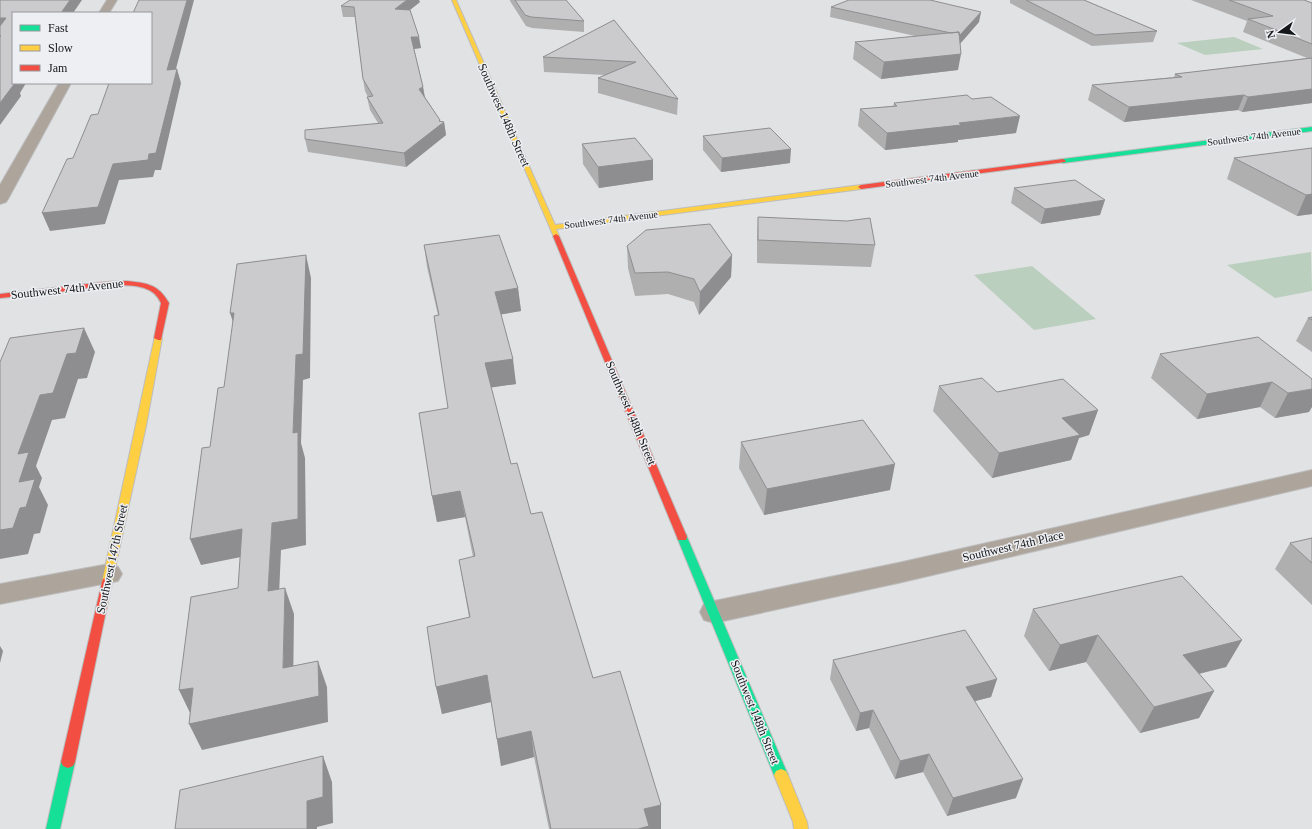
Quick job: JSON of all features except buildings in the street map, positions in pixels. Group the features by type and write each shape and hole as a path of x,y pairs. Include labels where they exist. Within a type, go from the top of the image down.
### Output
{"street":[{"path":"105,12 112,0"},
{"name":"Southwest 148th Street","path":"454,0 553,226 714,612 800,822 801,829"},
{"path":"0,199 64,84"},
{"name":"Southwest 74th Avenue","path":"553,226 1312,129"},
{"name":"Southwest 74th Avenue","path":"0,296 120,282 138,284 157,291"},
{"name":"Southwest 147th Street","path":"53,829 109,574 164,307 163,296 157,291"},
{"name":"Southwest 74th Place","path":"714,612 898,573 1312,478"},
{"path":"0,594 109,574"}],"green space":[{"path":"1234,37 1263,49 1205,55 1177,43"},
{"path":"1311,252 1312,291 1275,298 1227,265"},
{"path":"1032,266 1096,319 1034,330 974,275"}],"traffic: fast":[{"path":"1063,161 1312,129"},
{"path":"682,537 781,775"},
{"path":"53,829 68,762"}],"traffic: slow":[{"path":"454,0 556,236"},
{"path":"553,227 861,187"},
{"path":"107,582 141,426 158,338"},
{"path":"781,775 800,822 801,829"}],"traffic: jam":[{"path":"861,187 1063,161"},
{"path":"556,236 682,537"},
{"path":"0,296 105,284 126,283 143,285 152,288 160,294 165,303 158,338"},
{"path":"68,762 107,582"}]}
